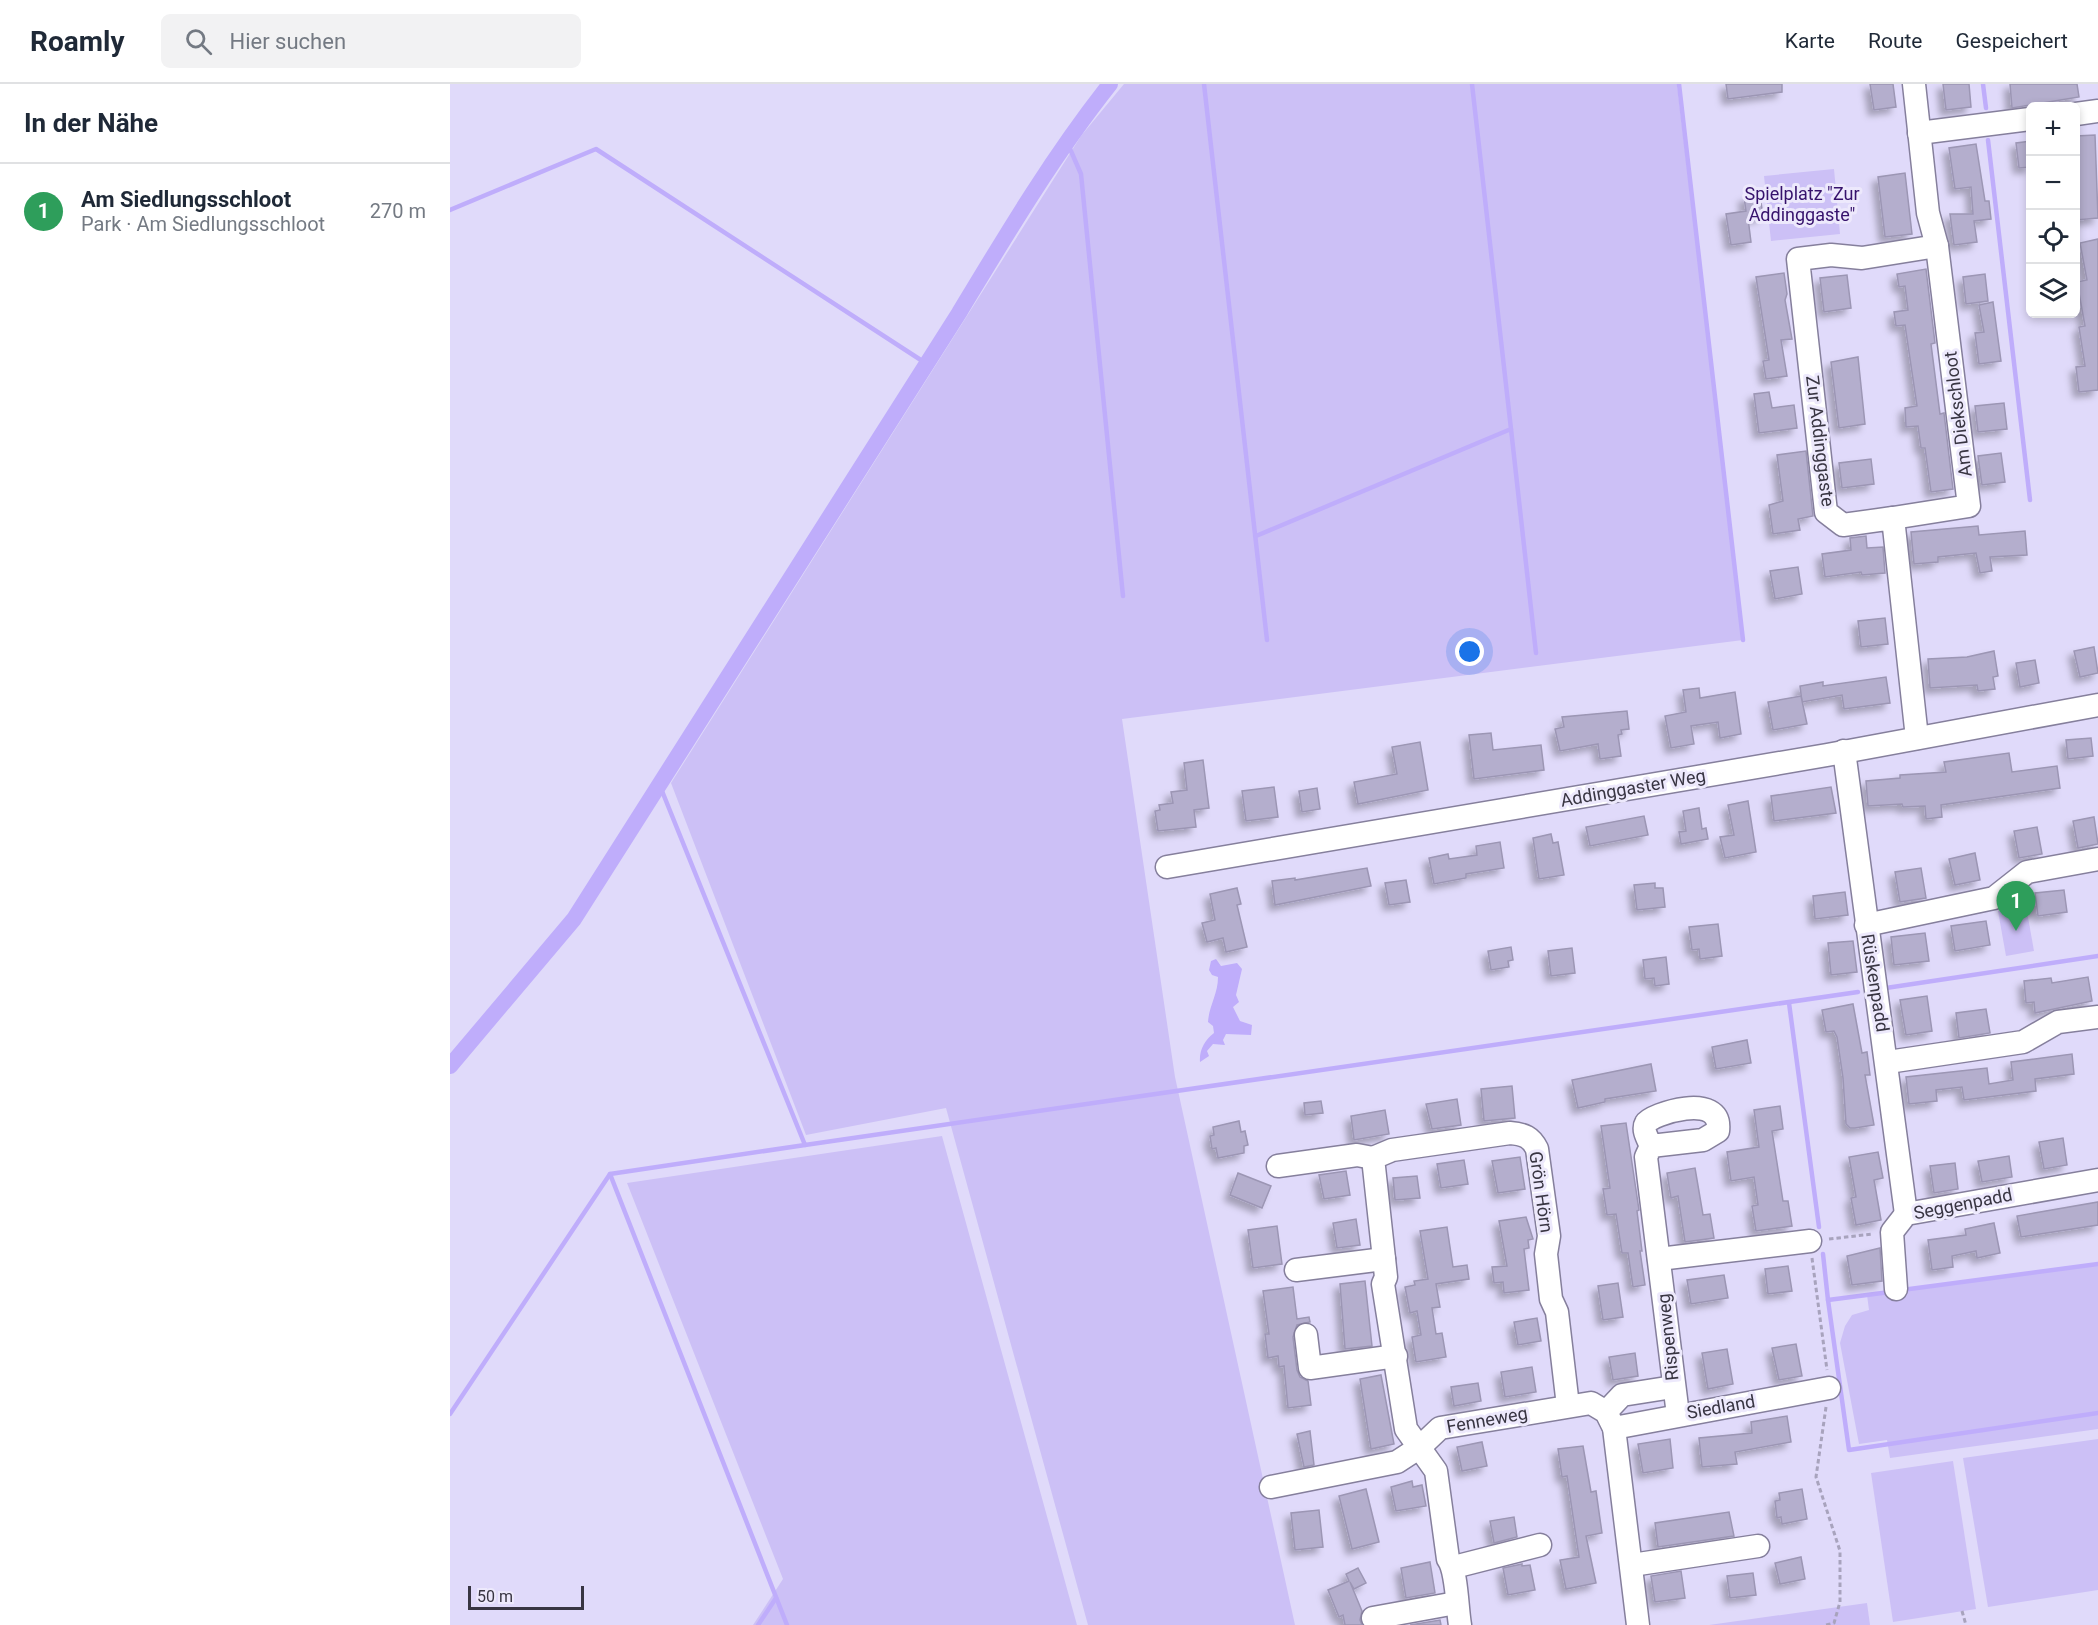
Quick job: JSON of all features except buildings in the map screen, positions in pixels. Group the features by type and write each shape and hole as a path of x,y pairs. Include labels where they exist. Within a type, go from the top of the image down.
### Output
{"street":[{"name":"Am Diekschloot","path":"1893,518 1969,506 1936,239 1928,213 1914,84"},
{"path":"2080,113 2098,111"},
{"path":"1919,133 2026,120"},
{"name":"Zur Addinggaste","path":"1893,518 1843,525 1826,512 1798,259 1830,255 1862,258 1936,239"},
{"path":"1893,518 1917,738"},
{"name":"Addinggaster Weg","path":"1167,867 1844,752 2098,705"},
{"name":"Rüskenpadd","path":"1844,752 1866,925 1888,1062 1906,1214"},
{"path":"1866,925 1994,898 2027,872 2098,859"},
{"path":"1888,1062 2023,1042 2058,1022 2098,1017"},
{"name":"Grön Hörn","path":"1278,1166 1357,1155 1373,1158 1392,1150 1510,1133 1528,1137 1537,1149 1548,1236 1546,1254 1551,1299 1557,1312 1568,1406"},
{"name":"Rispenweg","path":"1651,1146 1646,1157 1678,1415"},
{"path":"1373,1158 1384,1259 1383,1284 1406,1429 1436,1471 1448,1559 1454,1567 1458,1614 1373,1618"},
{"name":"Seggenpadd","path":"1896,1289 1892,1232 1906,1214 2098,1180"},
{"path":"1659,1259 1821,1240"},
{"path":"1296,1270 1384,1259"},
{"path":"1306,1335 1310,1368 1396,1356"},
{"name":"Siedland","path":"1673,1387 1622,1395 1610,1420 1678,1415 1829,1388"},
{"name":"Fenneweg","path":"1272,1487 1398,1462 1420,1447 1440,1428 1592,1403 1610,1420"},
{"path":"1610,1420 1632,1565 1638,1625"},
{"path":"1454,1567 1540,1545"},
{"path":"1632,1565 1758,1546"}],"path":[{"path":"1827,1625 1835,1624 1840,1602 1840,1551 1816,1477 1829,1388 1821,1240 1892,1232"},
{"path":"1962,1611 1966,1625"}],"green space":[{"path":"1124,84 1677,84 1743,640 1122,719 1175,1077 1295,1625 1088,1625 946,1108 806,1135 671,783 1081,136"},
{"name":"Spielplatz \"Zur Addinggaste\"","path":"1834,169 1840,234 1771,241 1764,176"},
{"path":"2026,906 2034,951 2006,956 1998,911"},
{"path":"942,1136 1077,1625 753,1625 783,1579 627,1183"},
{"path":"2098,1264 2098,1429 1890,1458 1887,1440 1859,1444 1840,1343 1845,1326 1852,1315 1869,1310 1867,1295"},
{"path":"2098,1439 2098,1590 1988,1607 1963,1458"},
{"path":"1953,1461 1976,1609 1893,1622 1871,1473"},
{"path":"1867,1603 1870,1625 1709,1625"}],"shaded area":[{"path":"1216,959 1221,966 1237,963 1242,969 1236,995 1239,1002 1233,1007 1240,1021 1252,1025 1251,1035 1226,1034 1223,1040 1225,1045 1213,1044 1207,1051 1209,1056 1200,1062 1203,1046 1214,1033 1213,1026 1208,1022 1218,977 1212,975 1209,970 1211,961"}],"waterway":[{"path":"450,1066 574,919 1031,196 1069,139 1110,84"},
{"path":"1204,84 1267,640"},
{"path":"1256,536 1511,429 1472,84"},
{"path":"1679,84 1743,640"},
{"path":"1983,84 1986,108"},
{"path":"1988,140 2030,500"},
{"path":"1067,142 1081,174 1123,596"},
{"path":"450,210 596,149 927,364"},
{"path":"1511,429 1536,653"},
{"path":"660,786 805,1145 1858,992"},
{"path":"1886,988 2098,956"},
{"path":"1789,1003 1819,1227"},
{"path":"450,1414 610,1174 805,1145"},
{"path":"610,1174 787,1625"},
{"path":"1823,1254 1828,1300 1890,1292"},
{"path":"1902,1290 2098,1264"},
{"path":"1828,1300 1849,1450 2098,1413"},
{"path":"758,1625 776,1598"}],"place":[{"name":"Am Siedlungsschloot","path":"2016,931"}]}
